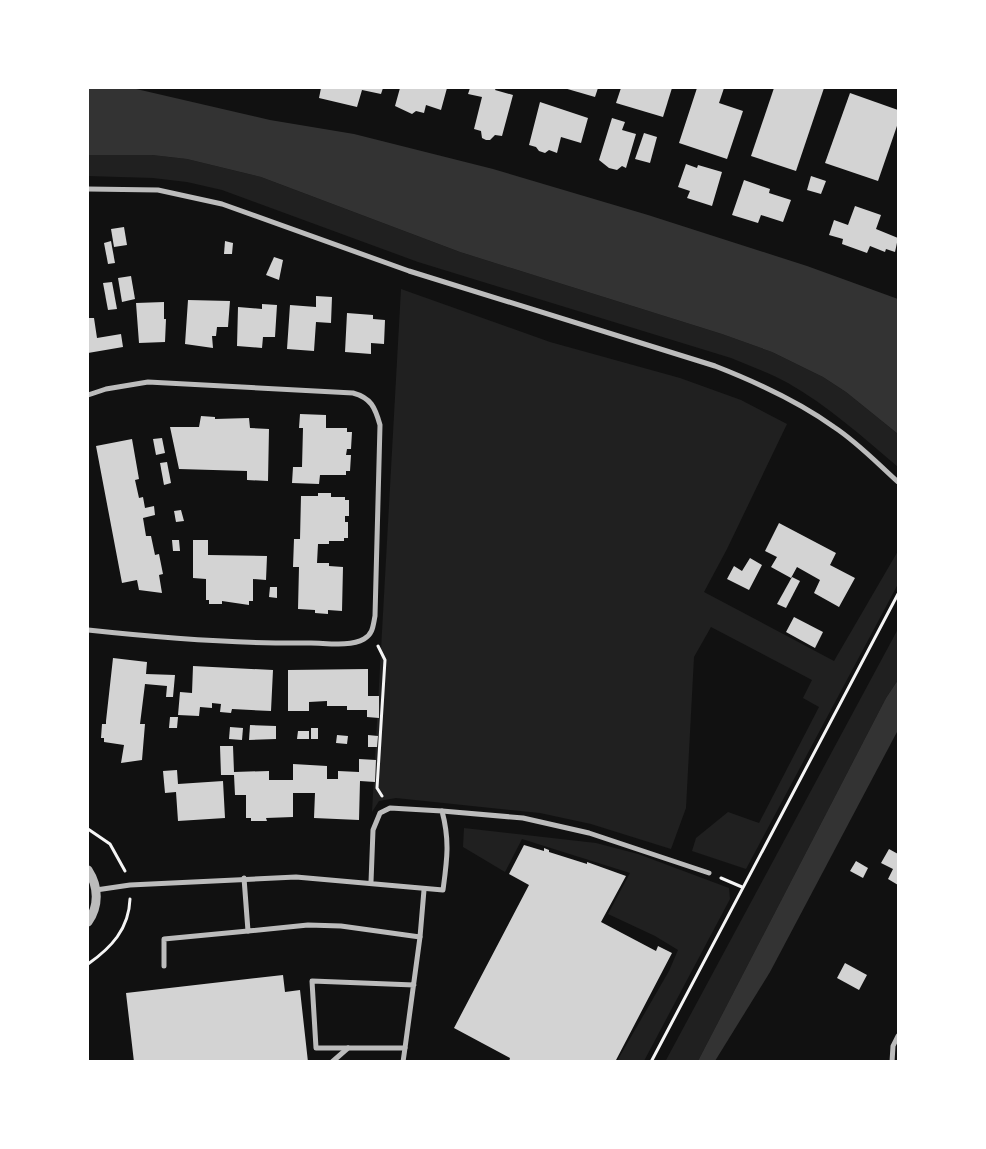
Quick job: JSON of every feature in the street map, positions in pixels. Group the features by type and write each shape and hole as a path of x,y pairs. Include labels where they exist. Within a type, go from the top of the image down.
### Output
{"street":[{"path":"88,189 158,190 222,204 409,270 715,366 751,380 818,416 836,428 898,482"},
{"path":"88,395 106,389 148,382 353,392 367,397 376,408 380,425 375,616 372,631 363,640 347,643 280,644 184,640 88,630"},
{"path":"371,882 375,821 380,813 390,808 523,818 589,833 709,872"},
{"path":"96,890 130,885 244,878 296,877 371,882 424,890 443,890 449,851 448,831 442,811"},
{"path":"88,870 96,890 96,904 88,922"},
{"path":"244,878 248,931"},
{"path":"403,1062 420,937 424,890"},
{"path":"164,966 164,939 308,925 341,926 420,937"},
{"path":"405,1048 316,1048 312,980 414,985"},
{"path":"892,1062 894,1046 898,1036"},
{"path":"332,1062 348,1048"}],"path":[{"path":"651,1062 898,594"},
{"path":"372,631 384,660 377,788 390,808"},
{"path":"709,872 742,887"}],"shaded area":[{"path":"88,88 132,88 270,120 354,134 493,169 648,215 807,266 898,299 898,434 846,392 823,377 772,352 722,334 460,252 261,177 187,159 152,155 88,155"},
{"path":"88,155 152,155 187,159 261,177 460,252 722,334 772,352 823,377 846,392 898,434 898,467 845,422 803,392 774,376 731,358 418,262 222,190 187,182 153,178 88,176"},
{"path":"401,289 550,342 680,378 741,400 787,424 727,549 704,592 834,661 898,551 898,584 746,869 692,851 696,838 728,812 759,823 819,707 803,698 812,680 711,627 694,657 686,808 671,849 591,824 540,813 396,798 379,801 372,812"},
{"path":"898,629 898,680 886,698 698,1061 665,1062"},
{"path":"898,680 898,730 770,972 715,1061 698,1061 886,698"},
{"path":"464,828 596,843 638,854 729,888 730,899 644,1061 617,1061 669,971 678,950 655,936 608,914 630,873 522,839 505,872 463,847"}],"building":[{"path":"321,88 383,88 381,94 362,90 357,107 319,98"},
{"path":"400,88 447,88 441,110 426,105 424,113 416,111 412,114 395,106"},
{"path":"470,88 496,88 495,90 513,95 502,136 495,135 490,140 486,140 482,138 481,131 474,129 482,97 468,94"},
{"path":"564,88 598,88 595,97"},
{"path":"621,88 672,88 663,117 616,103"},
{"path":"697,88 724,88 719,103 743,111 727,159 679,143"},
{"path":"774,88 824,88 796,171 751,156"},
{"path":"850,93 898,110 898,123 878,181 825,163"},
{"path":"540,102 588,118 581,143 561,137 557,153 549,150 545,153 529,145"},
{"path":"612,118 625,122 622,130 636,134 626,168 622,166 617,170 609,168 599,160"},
{"path":"644,133 657,137 650,163 635,159"},
{"path":"686,164 697,168 698,165 722,172 712,206 687,198 690,191 678,187"},
{"path":"811,176 826,181 821,194 807,190"},
{"path":"744,180 770,189 769,193 791,200 783,222 761,215 758,223 732,215"},
{"path":"855,206 881,215 876,229 898,238 895,252 886,249 885,252 870,246 867,253 842,244 843,239 829,235 834,220 848,225"},
{"path":"124,227 127,245 114,247 111,229"},
{"path":"111,241 115,263 108,264 104,243"},
{"path":"225,241 233,243 232,254 224,254"},
{"path":"274,257 283,260 279,280 266,275"},
{"path":"131,276 135,299 122,302 118,278"},
{"path":"112,282 117,309 108,310 103,283"},
{"path":"316,296 332,297 331,323 316,322 314,351 287,349 290,305 316,307"},
{"path":"188,300 230,301 228,327 217,327 216,336 212,336 213,348 185,344"},
{"path":"164,302 164,319 166,319 165,342 139,343 136,303"},
{"path":"262,304 277,305 275,337 263,337 262,348 237,346 238,307 262,309"},
{"path":"347,313 373,315 373,319 385,320 384,344 371,343 371,354 345,352"},
{"path":"88,314 89,318 94,318 97,338 121,334 123,347 88,353"},
{"path":"300,414 326,415 326,428 347,428 347,432 352,432 351,449 347,449 346,455 351,455 350,471 346,471 346,475 320,475 319,484 292,483 293,467 302,467 303,428 299,428"},
{"path":"201,416 215,417 215,419 249,418 250,428 269,429 268,481 247,480 247,471 179,469 170,427 199,427"},
{"path":"162,438 165,453 156,455 153,439"},
{"path":"132,439 139,479 135,480 139,498 143,497 145,508 154,506 155,515 143,518 146,536 151,536 155,555 159,554 163,574 159,575 162,593 139,590 137,580 122,583 96,446"},
{"path":"167,462 171,483 164,485 160,463"},
{"path":"318,493 331,493 331,497 345,497 345,500 349,500 349,516 345,516 345,522 348,522 348,538 344,538 344,541 329,541 329,544 318,544 317,563 329,563 329,566 343,567 342,611 328,610 328,614 315,613 315,610 298,609 299,567 293,567 294,539 300,539 301,496 318,496"},
{"path":"181,510 184,521 176,522 174,511"},
{"path":"779,523 836,553 830,565 855,578 839,607 814,593 820,580 797,567 791,578 771,567 777,557 765,551"},
{"path":"172,540 179,540 180,551 173,551"},
{"path":"193,540 208,540 208,555 267,556 266,580 253,579 253,601 249,601 249,605 222,601 222,604 209,604 209,600 206,600 206,579 193,578"},
{"path":"750,558 762,565 749,590 727,579 734,566 742,571"},
{"path":"792,577 800,581 786,608 777,604"},
{"path":"270,587 277,587 277,598 269,597"},
{"path":"794,617 823,632 815,648 786,632"},
{"path":"113,658 147,662 146,674 175,675 173,697 166,697 167,686 145,684 140,724 145,724 142,760 121,763 124,745 104,742 104,738 101,738 102,724 106,724"},
{"path":"193,666 273,670 271,711 232,709 231,713 220,712 221,704 212,703 212,708 200,707 199,716 178,715 180,692 192,693"},
{"path":"368,669 368,696 379,696 379,718 367,717 367,710 347,710 347,706 327,706 327,701 309,702 309,711 288,711 288,670"},
{"path":"170,717 178,717 177,728 169,728"},
{"path":"250,725 276,726 276,739 249,740"},
{"path":"230,727 243,728 242,740 229,739"},
{"path":"311,728 318,728 318,739 311,739"},
{"path":"298,731 309,731 309,739 297,739"},
{"path":"337,735 348,736 347,744 336,743"},
{"path":"368,735 378,736 377,747 368,747"},
{"path":"220,746 233,746 234,772 269,771 269,780 293,780 293,764 327,766 327,779 338,779 338,771 359,772 359,759 376,760 375,782 360,781 359,820 314,818 315,793 293,793 293,817 266,818 267,821 251,821 251,818 246,818 246,795 235,795 234,775 221,775"},
{"path":"177,770 178,784 223,781 225,818 178,821 176,792 165,793 163,771"},
{"path":"524,845 544,851 544,848 549,850 549,852 587,864 587,862 626,876 601,922 656,951 658,946 672,953 615,1062 509,1062 510,1058 454,1028 529,885 509,874"},
{"path":"889,849 898,854 898,885 888,879 893,869 881,863"},
{"path":"856,861 868,868 863,878 850,871"},
{"path":"845,963 867,975 859,990 837,978"},
{"path":"283,975 285,992 300,990 308,1062 134,1062 126,993"}]}
